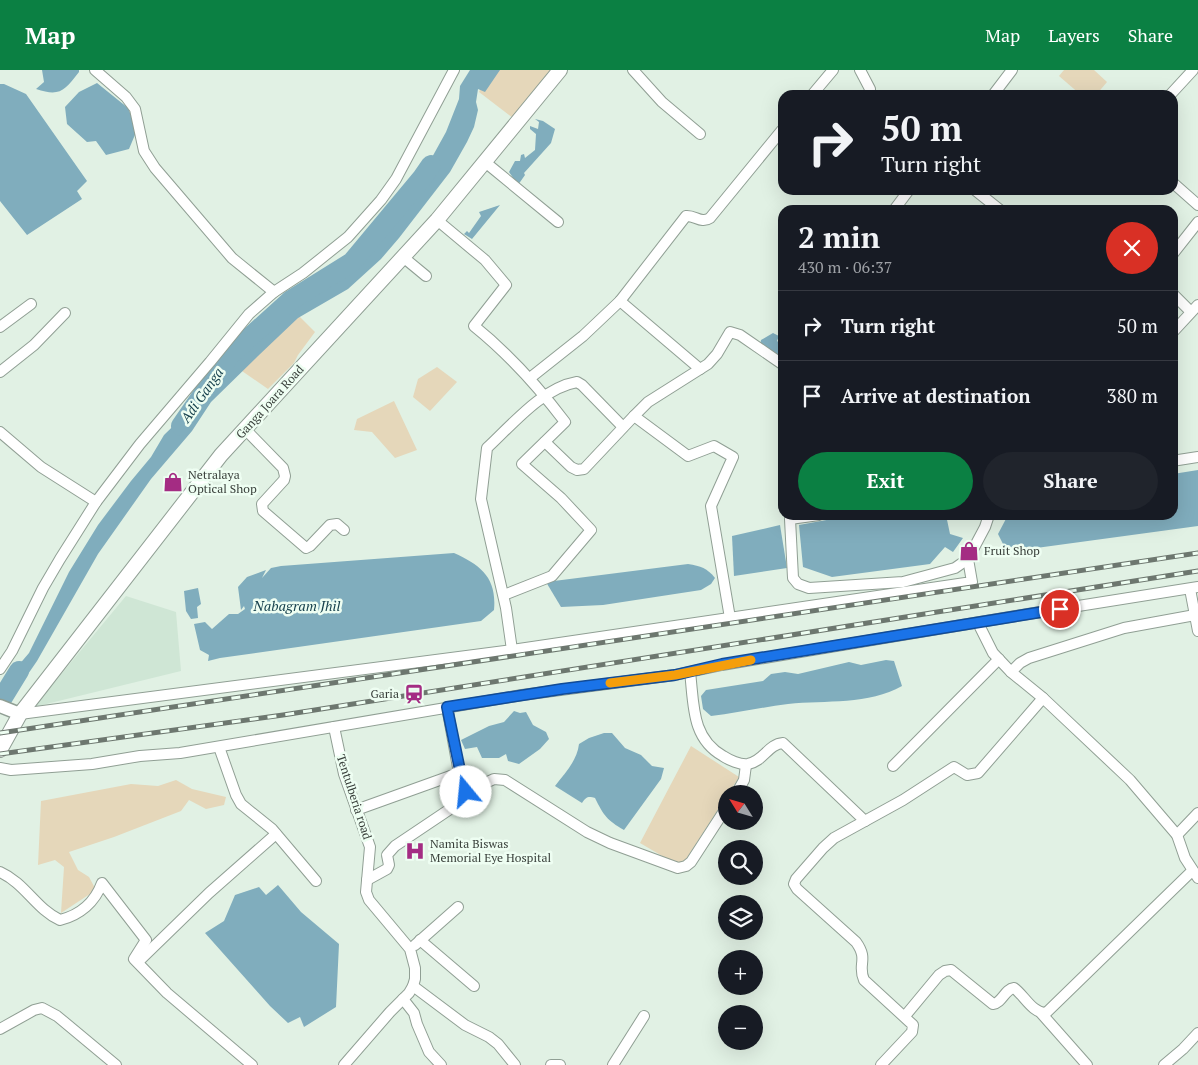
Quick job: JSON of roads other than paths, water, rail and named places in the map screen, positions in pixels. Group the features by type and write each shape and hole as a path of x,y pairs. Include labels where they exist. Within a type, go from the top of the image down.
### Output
{"main road":[{"name":"Ganga Joara Road","path":"0,750 20,714 216,462 437,220 560,70"}],"street":[{"path":"95,70 126,97 135,109 144,151 155,168 232,258 274,292"},
{"path":"0,670 12,651 43,588 96,502 164,414 198,377 250,314 274,292 304,274 335,248 353,232 381,200 396,180 454,70"},
{"path":"633,70 662,102 700,134"},
{"path":"816,90 833,70"},
{"path":"860,70 870,89"},
{"path":"997,90 1012,70"},
{"path":"1175,90 1193,70"},
{"path":"530,378 582,336 620,300 686,216 692,216 700,221 710,218 778,135"},
{"path":"485,162 558,222"},
{"path":"1178,187 1198,205"},
{"path":"982,195 994,205"},
{"path":"437,220 485,260 506,285 474,326 506,352 545,395 566,422 522,464 561,498 590,530 552,576 504,595"},
{"path":"1178,247 1198,222"},
{"path":"403,257 426,276"},
{"path":"1178,297 1194,308 1178,326"},
{"path":"620,300 700,369"},
{"path":"0,328 31,304"},
{"path":"0,372 34,345 66,313"},
{"path":"545,442 571,467 577,470 584,469 648,402 708,364 717,354 730,332 740,335 778,361"},
{"path":"512,650 504,595 481,498 487,448 545,395 577,382 623,427"},
{"path":"634,416 688,456 714,446 734,457 711,506 730,618"},
{"path":"246,429 285,472 284,480 262,504 263,511 306,548 330,525 337,524 344,530"},
{"path":"0,432 42,467 96,502"},
{"path":"1178,459 1198,457"},
{"path":"790,520 792,578 798,584 808,588 903,582 956,568 968,559 987,520"},
{"path":"0,706 20,714 512,650 972,582 968,559"},
{"path":"0,768 11,770 92,764 140,756 180,753 447,707 690,672 722,664 1194,588 1195,615 1198,631"},
{"path":"1011,672 1020,663 1029,658 1124,628 1195,615"},
{"path":"978,623 993,653 1011,672 1043,698 1130,780 1177,835 1185,858 1195,874 1050,1011 1041,1013"},
{"path":"893,766 999,659"},
{"path":"690,672 697,728 702,738 712,750 730,760 746,764 757,761 772,747 778,743 783,743 865,821"},
{"path":"881,1065 914,1029 913,1025 864,980 861,973 863,954 856,942 802,894 794,884 796,879 822,848 834,838 903,800 954,768 968,775 978,773 1043,698"},
{"path":"356,810 457,775 460,770 447,707"},
{"name":"Tentulberia road","path":"334,727 344,774 370,847 366,892 369,900 410,949 415,968 413,986"},
{"path":"219,746 241,804 276,834 316,881"},
{"path":"741,785 744,780 746,764"},
{"path":"367,880 387,869 389,865 387,855 395,846 462,802 467,796 457,775"},
{"path":"466,792 494,779 505,780 587,832 610,843 678,868 686,866 691,862 718,820"},
{"path":"1177,835 1198,813"},
{"path":"138,962 209,893 276,834"},
{"path":"0,872 15,880 46,912 60,920 71,917 94,899 102,883 146,940 134,959 167,993 252,1065"},
{"path":"410,949 458,907"},
{"path":"420,940 474,986"},
{"path":"905,1016 940,975 945,970 950,970 955,972 993,1004 998,1003 1011,988 1014,988 1041,1013 1087,1065"},
{"path":"344,1065 413,986 465,1025 489,1037 498,1044 515,1065"},
{"path":"403,999 414,1013 429,1052 441,1065"},
{"path":"0,1029 34,1010 42,1008 57,1016 116,1065"},
{"path":"614,1065 644,1016"},
{"path":"1164,1065 1184,1049 1198,1033"},
{"path":"551,1065 560,1065"}],"water":[{"path":"42,70 79,70 79,72 61,91 51,92 36,89 44,82"},
{"path":"470,70 500,70 485,92 478,89 476,102 478,110 474,127 450,172 381,259 348,289 298,318 211,402 192,431 151,479 98,554 37,661 15,693 0,694 0,687 29,653 69,572 98,525 151,457 164,435 205,395 242,346 299,298 357,256 388,225 415,188 446,132 459,99 460,86"},
{"path":"97,83 128,108 137,130 129,149 106,155 96,141 87,142 67,124 65,107 79,92"},
{"path":"0,84 26,94 87,181 77,191 82,199 27,235 0,201"},
{"path":"535,119 543,121 555,129 551,143 524,173 525,175 518,185 509,172 515,161 520,161 521,155 524,154 525,158 535,150 536,134 530,129 530,126 538,129 539,122"},
{"path":"500,205 472,239 464,234 467,231 469,233 481,216 479,212"},
{"path":"773,333 778,336 778,358 760,346 761,340"},
{"path":"1198,470 1198,526 1007,552 998,534 1005,520 1178,520 1178,473"},
{"path":"826,520 947,520 950,534 963,538 953,552 945,547 930,564 832,577 803,567 799,525"},
{"path":"780,525 787,568 734,576 732,536"},
{"name":"Nabagram Jhil","path":"454,553 472,562 490,581 493,589 494,610 481,621 208,661 209,655 200,650 194,624 205,622 212,629 229,614 238,614 245,609 244,606 241,610 238,587 247,577 266,570 262,578 271,568 281,566"},
{"path":"688,564 709,572 715,578 711,584 701,590 603,605 561,607 546,582"},
{"path":"198,588 201,604 197,607 198,618 191,619 186,611 184,591"},
{"path":"886,660 894,661 902,686 876,696 847,701 788,704 711,716 703,709 701,696 706,690 763,681 771,674 785,672 798,674 849,662 861,665"},
{"path":"514,711 526,712 533,725 546,732 549,739 540,749 519,764 508,761 506,754 499,758 482,758 477,747 465,749 461,740 489,726 504,722"},
{"path":"604,733 612,733 625,748 641,755 652,766 664,768 661,779 624,830 606,817 595,798 587,798 582,803 555,786 573,761 579,744"},
{"path":"278,885 301,912 339,944 336,1007 304,1027 300,1017 288,1023 270,1006 205,933 224,921 235,895 259,887 266,895"}],"waterway":[{"name":"Adi Ganga","path":"181,426 230,355 291,300 352,262 431,165"},
{"name":"Adi Ganga","path":"0,702 19,671"}],"railway":[{"path":"0,733 1198,553"},
{"path":"0,754 283,715 1198,571"}],"place":[{"name":"Netralaya Optical Shop","path":"173,482"},
{"name":"Fruit Shop","path":"969,551"},
{"name":"Garia","path":"414,694"},
{"name":"Namita Biswas Memorial Eye Hospital","path":"415,851"}]}
